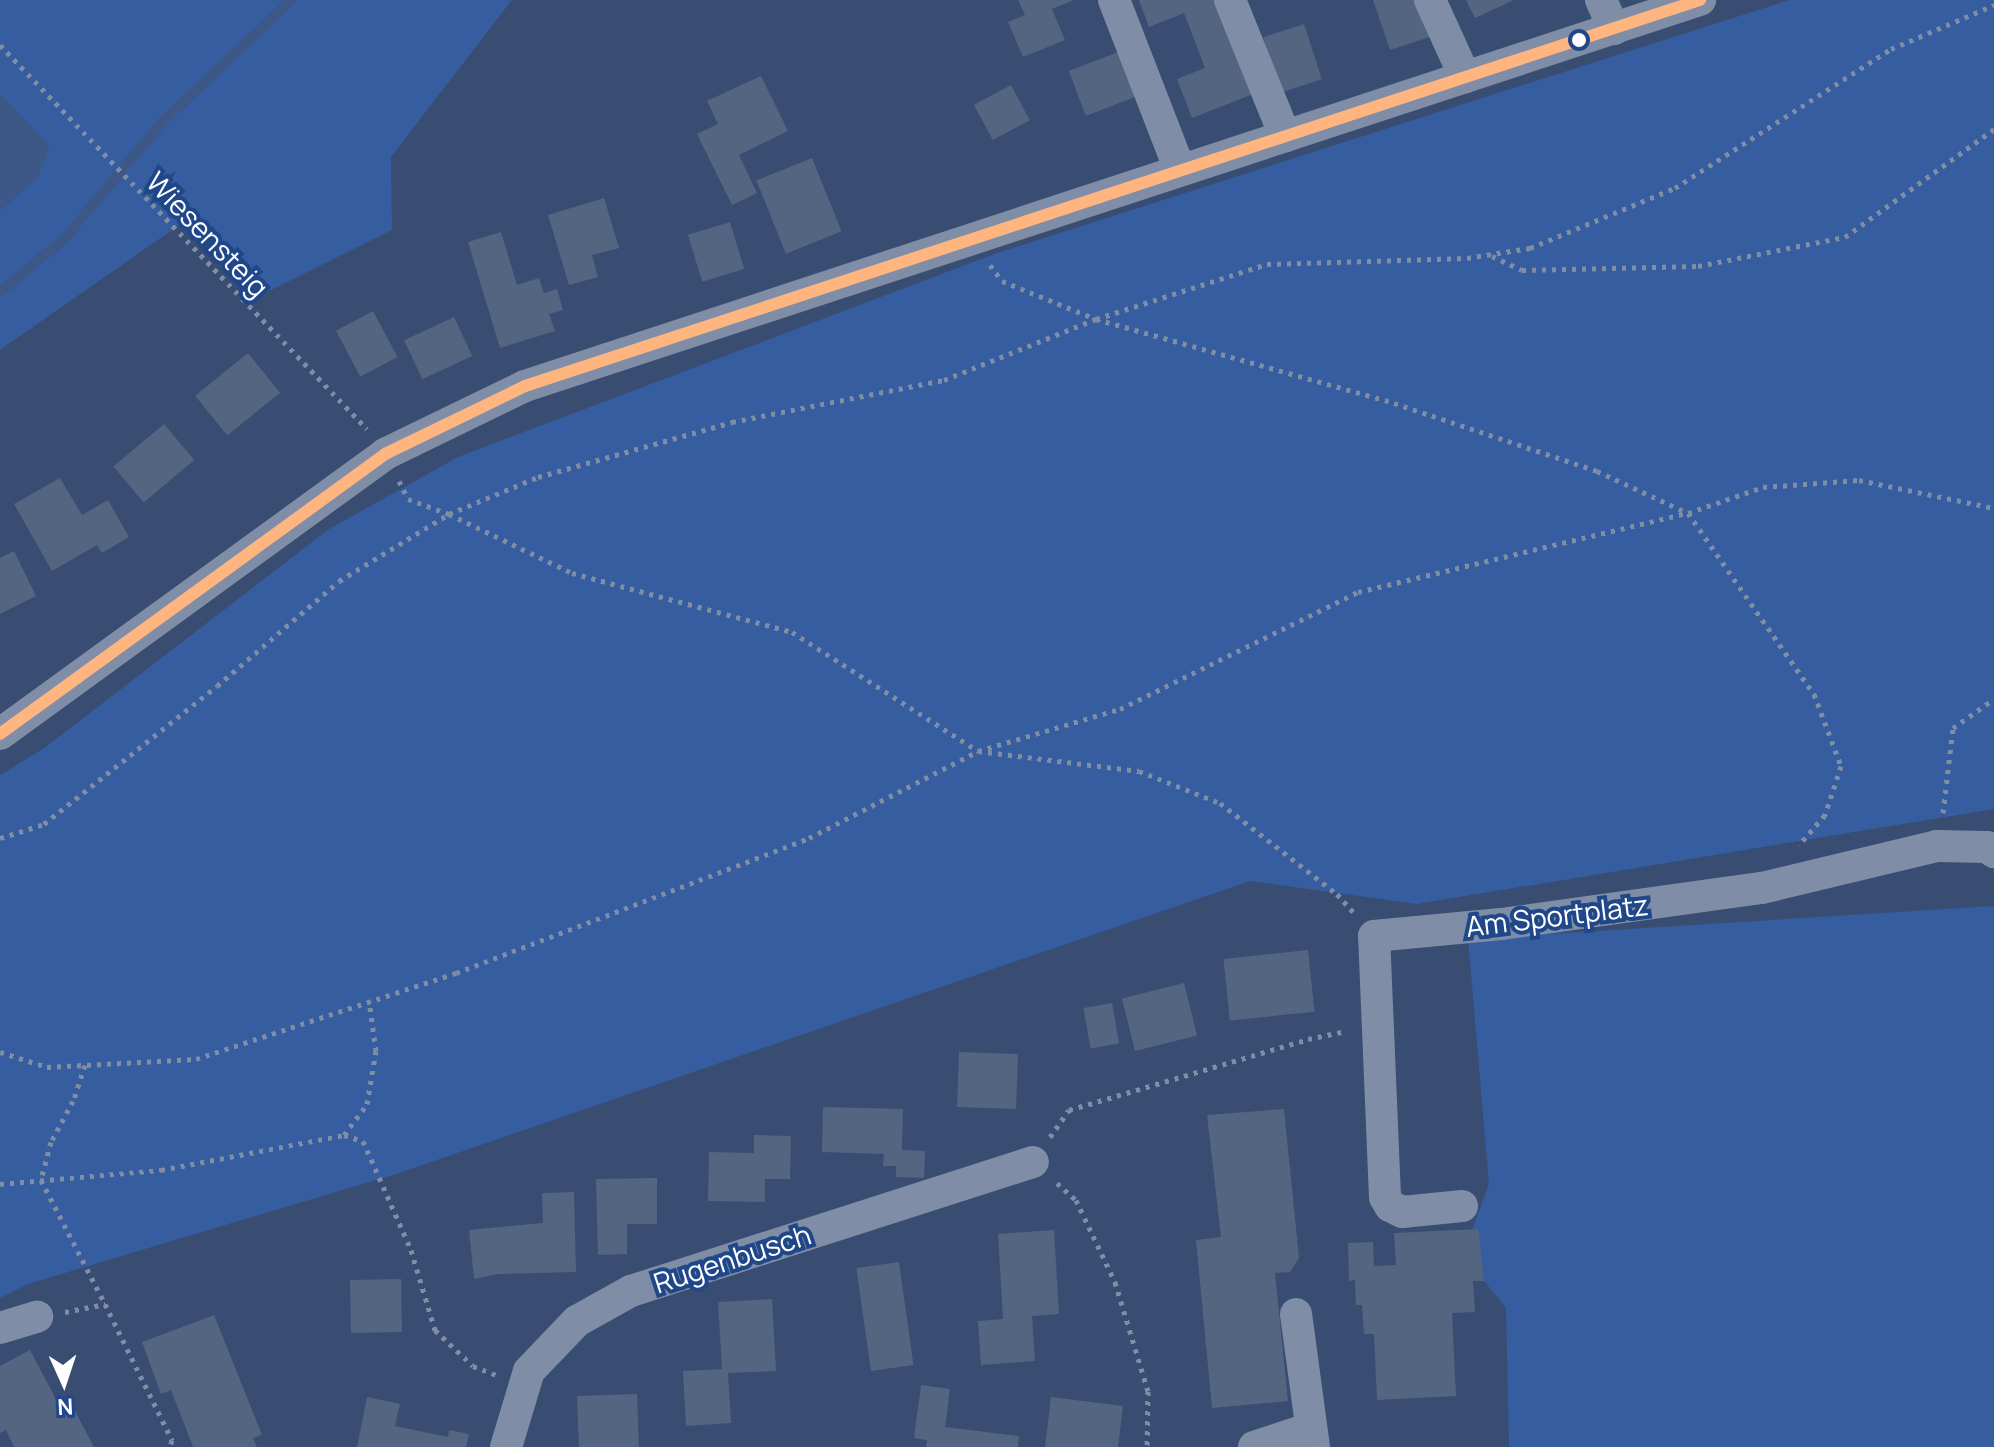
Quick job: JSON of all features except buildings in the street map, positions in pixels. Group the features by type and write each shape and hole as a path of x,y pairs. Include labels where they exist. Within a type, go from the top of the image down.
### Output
{"street":[{"path":"1114,0 1180,170"},
{"path":"1230,0 1285,136"},
{"path":"1430,0 1465,77"},
{"path":"0,734 385,454 525,386 1465,77 1607,14 1700,0"},
{"name":"Am Sportplatz","path":"1374,936 1501,924 1762,888 1937,846 1987,847 1994,852"},
{"path":"1374,936 1375,1025 1385,1197 1390,1206 1402,1212 1462,1206"},
{"name":"Rugenbusch","path":"506,1447 529,1371 577,1321 631,1291 1033,1162"},
{"path":"1254,1447 1312,1437 1296,1314"},
{"path":"0,1328 37,1317"}],"path":[{"path":"0,838 44,824 217,686 339,581 449,514 538,477 732,422 944,380 1096,319 1267,264 1490,254 1530,248 1675,188 1891,49 1994,5"},
{"name":"Wiesensteig","path":"0,45 367,429 385,454 408,499 449,514 572,573 792,632 978,751"},
{"path":"1490,254 1522,270 1698,266 1845,237 1994,129"},
{"path":"969,238 1002,281 1096,319 1394,403 1597,471 1688,513 1814,694 1841,766 1825,815 1762,888"},
{"path":"0,1052 47,1067 196,1059 456,973 809,838 978,751 1120,709 1358,592 1688,513 1763,487 1859,480 1994,508"},
{"path":"1937,846 1953,728 1994,699"},
{"path":"978,751 1139,771 1220,803 1337,894 1374,936"},
{"path":"344,1135 367,1104 376,1051 369,1000"},
{"path":"1147,1447 1148,1391 1115,1282 1076,1200 1033,1162 1069,1110 1308,1039 1375,1025"},
{"path":"85,1065 73,1101 51,1142 41,1180 172,1440 170,1447"},
{"path":"0,1184 161,1170 344,1135 363,1141 411,1250 435,1330 473,1366 524,1387"},
{"path":"37,1317 105,1304"}],"shaded area":[{"path":"0,0 512,0 391,157 392,230 267,292 195,214 0,350 0,210 38,177 49,145 0,94"},
{"path":"1789,0 1994,0 1994,809 1417,904 1250,881 396,1174 28,1284 0,1298 0,775 43,749 329,529 458,457 997,253"},
{"path":"0,94 49,144 38,177 0,210"},
{"path":"1994,906 1994,1447 1509,1447 1506,1308 1484,1281 1479,1229 1472,1230 1489,1184 1468,939"}],"waterway":[{"path":"0,292 65,238 164,120 292,0"}],"transit line":[{"path":"0,734 385,454 525,386 1700,0"}]}
